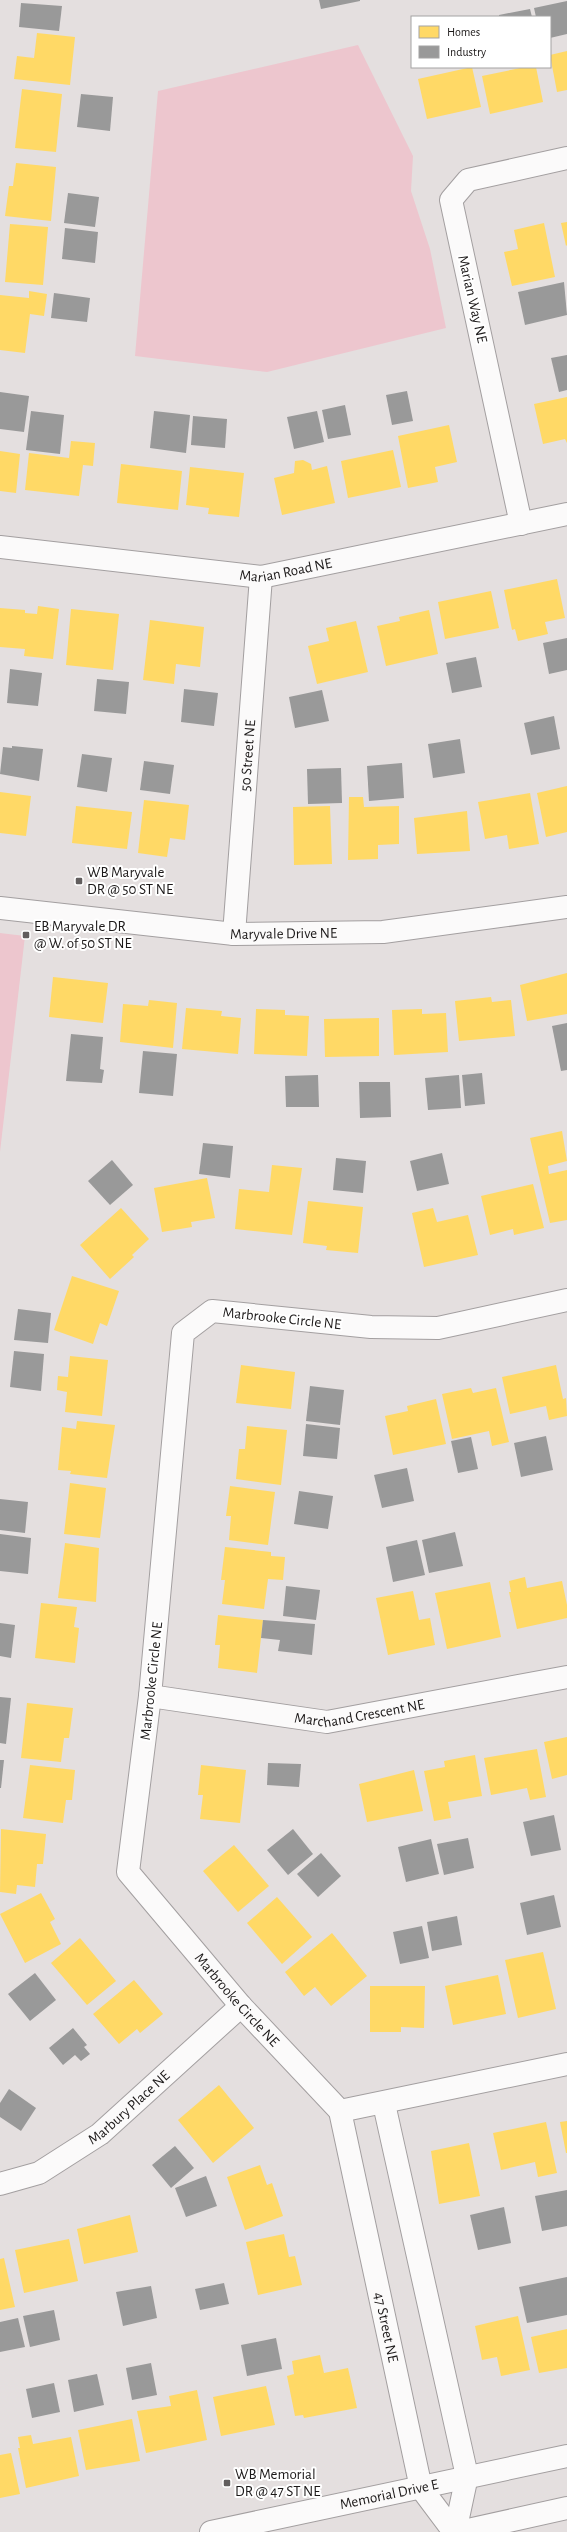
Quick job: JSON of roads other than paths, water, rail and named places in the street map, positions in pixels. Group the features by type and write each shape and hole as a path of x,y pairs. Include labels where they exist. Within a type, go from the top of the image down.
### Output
{"street":[{"name":"Marian Way NE","path":"521,524 451,200 468,180 567,158"},
{"name":"Marian Road NE","path":"0,547 261,577 567,514"},
{"name":"50 Street NE","path":"234,934 261,577"},
{"name":"Maryvale Drive NE","path":"0,908 234,934 383,932 567,907"},
{"name":"Marbrooke Circle NE","path":"340,2111 241,2006 128,1872 150,1696 183,1333 212,1311 371,1327 438,1328 567,1300"},
{"name":"Marchand Crescent NE","path":"150,1696 327,1722 567,1677"},
{"name":"Marbury Place NE","path":"0,2184 39,2173 100,2134 241,2006"},
{"path":"340,2111 384,2104 567,2064"},
{"name":"47 Street NE","path":"384,2104 468,2476 455,2532"},
{"name":"47 Street NE","path":"340,2111 421,2488 455,2532"},
{"name":"Memorial Drive E","path":"211,2532 567,2456"},
{"path":"459,2532 567,2508"}],"place":[{"name":"WB Maryvale DR @ 50 ST NE","path":"79,881"},
{"name":"EB Maryvale DR @ W. of 50 ST NE","path":"26,935"},
{"name":"WB Memorial DR @ 47 ST NE","path":"227,2483"}]}
